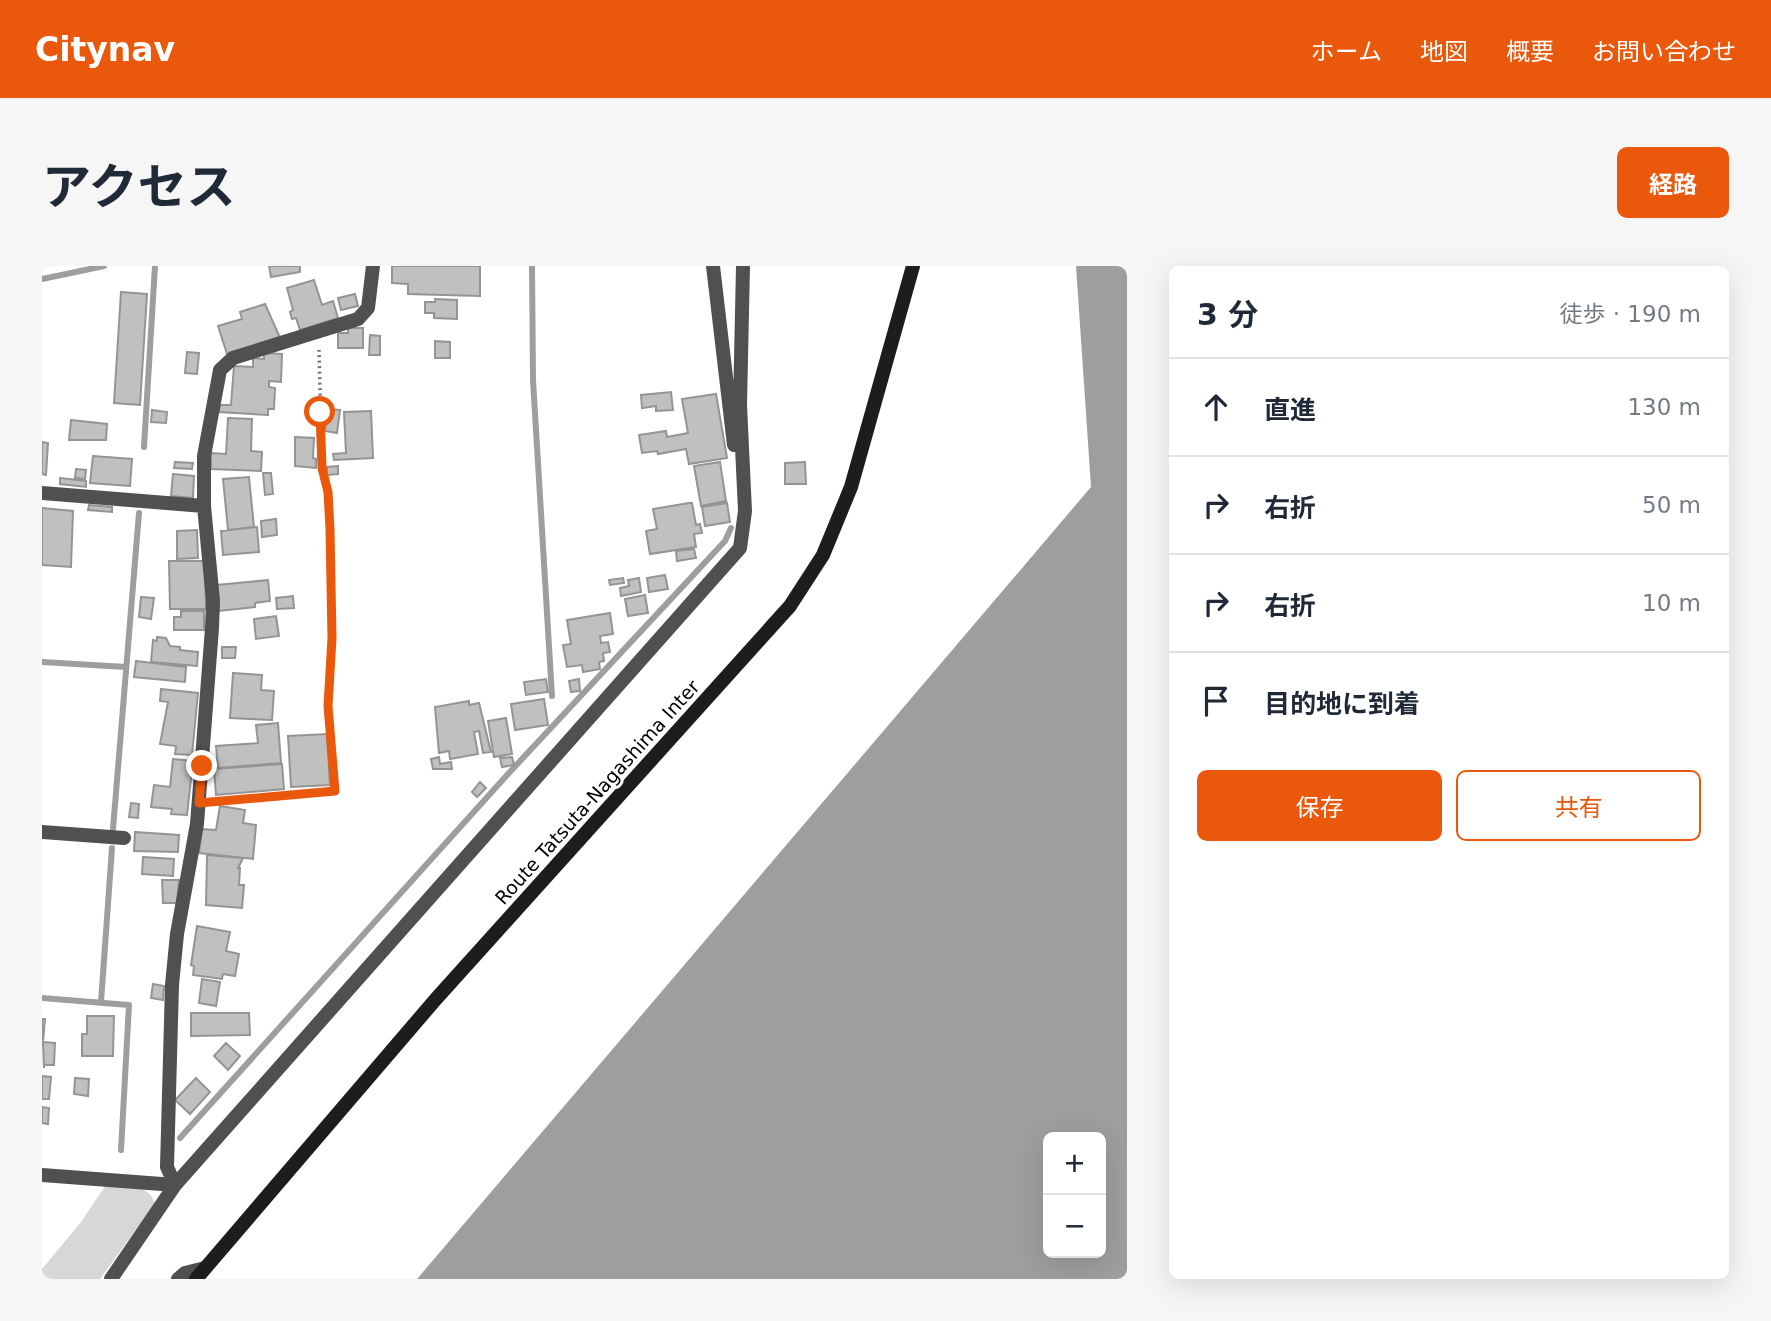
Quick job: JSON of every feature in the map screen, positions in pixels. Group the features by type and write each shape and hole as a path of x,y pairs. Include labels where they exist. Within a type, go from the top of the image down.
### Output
{"main road":[{"name":"Route Tatsuta-Nagashima Inter","path":"200,1273 435,1000 790,606 823,555 851,486 912,266"}],"street":[{"path":"174,1185 167,1167 172,985 177,934 199,803 213,601 204,506 204,456 220,370 233,358 358,319 368,307 373,266"},
{"path":"713,266 727,403 745,511"},
{"path":"111,1279 174,1185 740,548 745,511 740,405 743,266"},
{"path":"42,493 204,506"},
{"path":"42,832 124,838"},
{"path":"42,1175 174,1185"},
{"path":"178,1279 185,1273 200,1273"}],"path":[{"path":"199,803 335,791 328,706 332,638 330,529 328,492 322,468 317,353 330,328"}],"shaded area":[{"path":"1076,266 1127,266 1127,1279 417,1279 1091,487"},
{"path":"106,1185 141,1189 152,1197 155,1203 100,1279 42,1279 42,1269 81,1222"}],"building":[{"path":"269,266 300,266 300,272 271,277"},
{"path":"392,266 480,266 480,296 408,294 408,284 392,283"},
{"path":"314,280 322,305 333,301 338,318 300,330 296,318 292,319 290,312 293,310 287,288"},
{"path":"121,292 147,294 140,405 114,403"},
{"path":"355,294 358,306 341,310 338,298"},
{"path":"435,299 457,300 457,319 434,318 434,313 425,313 425,302 435,302"},
{"path":"265,304 281,340 228,357 218,326 242,319 240,312"},
{"path":"348,328 363,328 363,348 338,348 338,333 348,333"},
{"path":"370,335 380,336 380,355 369,355"},
{"path":"435,341 450,342 450,358 435,358"},
{"path":"187,352 199,353 197,374 185,373"},
{"path":"264,353 282,354 281,382 269,381 269,387 275,388 274,409 268,409 268,415 219,412 220,405 231,405 234,366 253,367 253,358 264,359"},
{"path":"671,392 673,410 656,411 656,406 642,408 641,395"},
{"path":"716,394 727,458 689,464 686,449 658,454 657,451 642,453 639,435 666,431 667,437 688,433 682,399"},
{"path":"328,409 340,410 337,433 325,431"},
{"path":"152,410 167,412 166,423 151,422"},
{"path":"371,411 373,458 334,460 333,454 346,453 344,412"},
{"path":"228,418 252,419 251,451 262,452 261,471 211,469 211,453 226,454"},
{"path":"71,420 107,424 106,440 69,440"},
{"path":"295,437 314,438 313,458 316,459 316,468 295,466"},
{"path":"42,442 48,443 46,475 42,474"},
{"path":"93,456 132,459 130,486 90,483"},
{"path":"175,462 193,463 192,469 174,468"},
{"path":"720,462 726,501 701,506 694,466"},
{"path":"805,462 806,484 785,484 785,463"},
{"path":"338,466 338,474 327,475 327,467"},
{"path":"76,469 86,470 85,479 75,478"},
{"path":"263,473 271,473 273,494 265,495"},
{"path":"173,474 194,476 193,498 171,496"},
{"path":"249,477 254,527 228,530 223,479"},
{"path":"60,478 86,481 86,487 60,484"},
{"path":"692,503 696,525 700,524 702,533 694,534 696,547 650,554 646,531 657,529 653,509"},
{"path":"727,503 730,522 705,526 702,507"},
{"path":"89,505 112,507 112,512 88,510"},
{"path":"42,508 73,511 71,567 42,565"},
{"path":"276,519 277,535 262,537 261,521"},
{"path":"257,527 259,552 223,555 221,531"},
{"path":"197,530 198,558 177,559 177,531"},
{"path":"694,549 696,558 677,561 676,551"},
{"path":"169,561 205,561 206,609 170,609"},
{"path":"665,575 668,589 649,592 647,578"},
{"path":"623,578 624,583 610,585 609,580"},
{"path":"639,578 641,592 621,596 620,588 629,586 628,580"},
{"path":"268,580 270,601 255,603 255,607 219,611 217,585"},
{"path":"645,595 648,613 628,616 625,599"},
{"path":"293,596 294,608 277,609 276,598"},
{"path":"141,597 154,598 151,619 139,617"},
{"path":"181,611 204,611 204,630 174,630 174,617 181,617"},
{"path":"610,613 613,634 600,636 601,643 608,642 610,652 603,653 604,661 599,662 600,669 583,672 582,665 567,667 563,645 571,644 567,620"},
{"path":"276,616 279,636 256,639 254,619"},
{"path":"157,637 166,638 170,646 180,647 180,650 198,652 197,666 151,662 153,640 157,641"},
{"path":"222,647 236,647 235,658 222,658"},
{"path":"136,661 186,667 185,682 134,677"},
{"path":"233,673 262,675 261,690 274,691 272,720 230,718"},
{"path":"546,679 548,692 526,695 524,682"},
{"path":"579,679 580,691 571,692 569,681"},
{"path":"161,689 198,693 192,755 175,754 176,746 160,744 168,702 160,701"},
{"path":"544,699 548,725 515,730 511,704"},
{"path":"469,701 469,705 479,703 491,752 483,753 479,731 474,732 478,754 450,759 449,751 439,753 435,707"},
{"path":"506,718 512,754 494,757 488,721"},
{"path":"278,723 281,763 218,768 216,746 258,743 256,725"},
{"path":"327,734 330,785 291,787 288,736"},
{"path":"439,757 440,764 451,762 452,769 433,769 431,759"},
{"path":"512,757 514,765 502,767 500,758"},
{"path":"173,759 193,761 187,815 171,814 172,809 151,807 154,785 170,787"},
{"path":"282,764 284,789 216,795 214,769"},
{"path":"480,782 486,788 477,797 472,792"},
{"path":"131,803 139,804 138,818 129,817"},
{"path":"220,806 245,810 243,823 256,825 253,859 199,853 202,829 216,830"},
{"path":"135,832 179,835 178,852 134,851"},
{"path":"207,855 243,858 238,868 239,885 244,885 242,908 206,905"},
{"path":"143,857 174,859 173,876 142,874"},
{"path":"162,880 179,880 177,903 163,903"},
{"path":"197,926 230,932 226,951 239,954 235,976 223,974 222,979 193,975 194,966 191,965"},
{"path":"202,979 220,982 216,1006 199,1003"},
{"path":"153,984 164,986 163,1000 151,998"},
{"path":"191,1013 249,1013 250,1035 191,1036"},
{"path":"87,1016 114,1016 113,1056 82,1056 82,1034 87,1034"},
{"path":"42,1019 45,1019 43,1042 55,1043 54,1065 44,1065 44,1068"},
{"path":"226,1043 240,1056 228,1070 214,1056"},
{"path":"42,1076 51,1077 49,1099 42,1099"},
{"path":"75,1078 89,1079 88,1096 74,1094"},
{"path":"196,1078 210,1092 190,1114 175,1100"},
{"path":"42,1107 49,1108 48,1124 42,1123"}],"waterway":[{"path":"42,279 104,266"},
{"path":"144,447 155,266"},
{"path":"532,266 533,380 552,696"},
{"path":"113,829 139,513"},
{"path":"180,1138 508,774 725,541 731,528"},
{"path":"42,662 126,667"},
{"path":"101,1002 112,848"},
{"path":"42,998 129,1005 121,1150"}],"route":[{"path":"202,766 199,803 335,791 328,706 332,638 330,529 328,492 322,468 320,412"}]}
